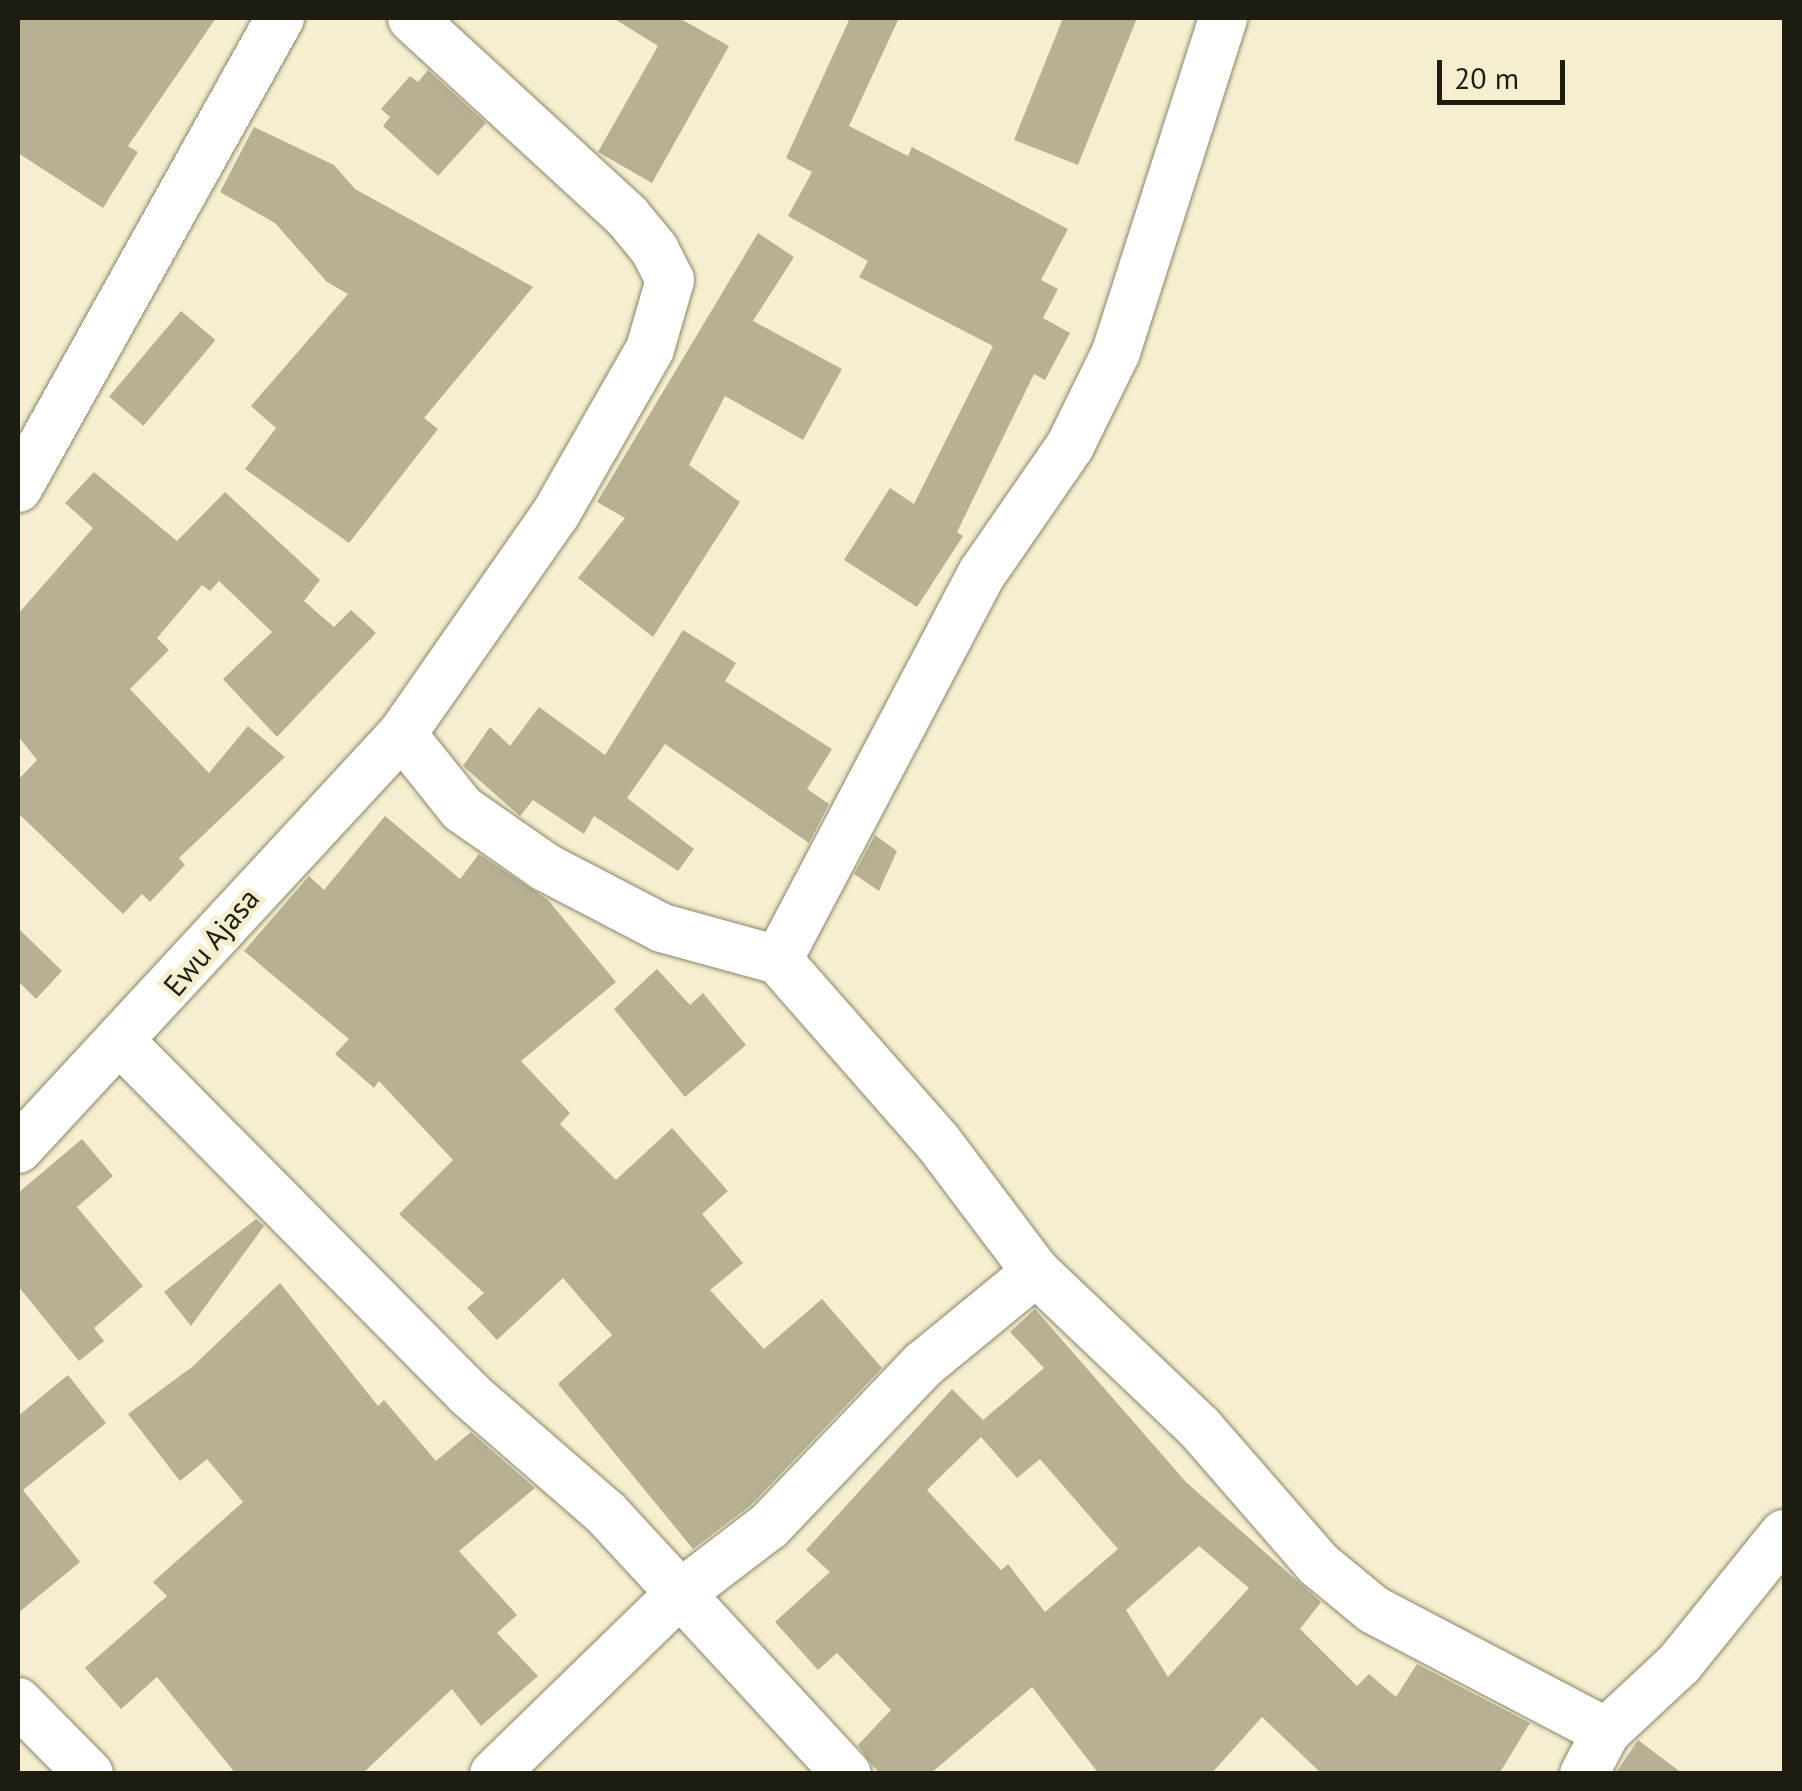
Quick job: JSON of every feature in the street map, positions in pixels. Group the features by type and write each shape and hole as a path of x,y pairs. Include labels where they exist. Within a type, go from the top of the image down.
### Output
{"street":[{"path":"18,488 280,18"},
{"name":"Ewu Ajasa","path":"18,1149 120,1042 301,836 402,734 555,515 650,349 670,280 627,216 412,18"},
{"path":"778,960 983,572 1070,446 1116,352 1223,18"},
{"path":"402,734 462,809 545,866 662,928 778,960 938,1142 1036,1272 1199,1427 1318,1564 1374,1610 1606,1732"},
{"path":"120,1042 469,1394 606,1513 676,1597 847,1774"},
{"path":"494,1774 676,1597 769,1526 924,1364 1036,1272"},
{"path":"1584,1774 1606,1732 1679,1664 1784,1534"},
{"path":"18,1702 89,1774"}],"building":[{"path":"18,18 216,18 128,146 138,152 103,208 18,153"},
{"path":"613,18 679,18 729,46 652,183 598,152 658,46"},
{"path":"850,18 899,18 849,126 908,156 912,147 1068,229 1041,280 1058,289 1043,318 1070,333 1045,380 1034,374 957,532 963,536 917,607 844,560 890,488 914,504 993,346 859,277 868,261 788,216 812,172 786,158"},
{"path":"1063,18 1137,18 1078,165 1014,140"},
{"path":"428,70 486,123 438,176 383,126 390,117 381,109 410,76 418,82"},
{"path":"254,127 334,165 355,189 533,287 424,418 438,429 349,543 245,469 276,428 251,406 348,294 327,282 275,223 220,192"},
{"path":"758,233 794,257 753,321 842,369 803,440 725,396 689,465 740,502 653,637 578,578 625,518 597,502"},
{"path":"181,311 215,340 143,426 109,397"},
{"path":"94,472 177,541 225,492 320,580 304,601 334,627 351,610 376,633 277,737 223,679 272,632 219,581 210,591 202,585 157,638 169,650 130,689 209,773 248,726 285,757 179,858 185,865 150,902 142,894 123,914 18,813 18,780 37,760 18,736 18,614 93,528 65,503"},
{"path":"683,630 736,663 725,681 832,749 807,789 829,804 809,843 665,744 627,798 694,849 678,871 594,816 584,834 533,800 520,816 463,766 490,727 510,746 539,707 605,755"},
{"path":"385,816 460,879 479,854 548,900 616,982 521,1061 570,1113 560,1124 616,1180 672,1128 728,1191 702,1214 743,1263 710,1290 764,1349 822,1299 882,1368 751,1505 693,1549 558,1384 612,1335 563,1278 497,1340 467,1308 484,1293 399,1214 453,1160 379,1081 374,1088 335,1054 349,1039 244,951 309,876 324,890"},
{"path":"875,835 897,851 879,891 854,874"},
{"path":"18,928 62,971 36,999 18,981"},
{"path":"657,969 690,1005 703,993 746,1045 685,1097 614,1009"},
{"path":"82,1139 113,1176 77,1207 143,1286 94,1328 104,1341 79,1361 18,1286 18,1193"},
{"path":"256,1219 264,1226 191,1326 164,1292"},
{"path":"280,1283 378,1406 384,1400 436,1461 471,1432 535,1488 459,1551 517,1615 497,1633 538,1676 481,1726 452,1689 362,1774 236,1774 157,1677 121,1709 85,1668 167,1596 153,1582 243,1502 207,1459 180,1481 128,1414 192,1367"},
{"path":"1035,1309 1186,1482 1321,1602 1300,1629 1357,1686 1369,1674 1396,1697 1417,1664 1530,1723 1499,1774 1322,1774 1262,1717 1211,1774 1099,1774 1032,1687 930,1774 881,1774 858,1745 891,1710 837,1653 818,1670 775,1622 830,1572 806,1550 952,1389 983,1420 1044,1368 1010,1332","holes":["981,1437 1017,1478 1040,1459 1118,1549 1045,1612 1008,1564 1001,1570 927,1490","1199,1546 1249,1588 1168,1677 1126,1610"]},
{"path":"68,1375 106,1423 23,1490 80,1562 18,1613 18,1416"},
{"path":"1638,1740 1683,1774 1615,1774"}]}
